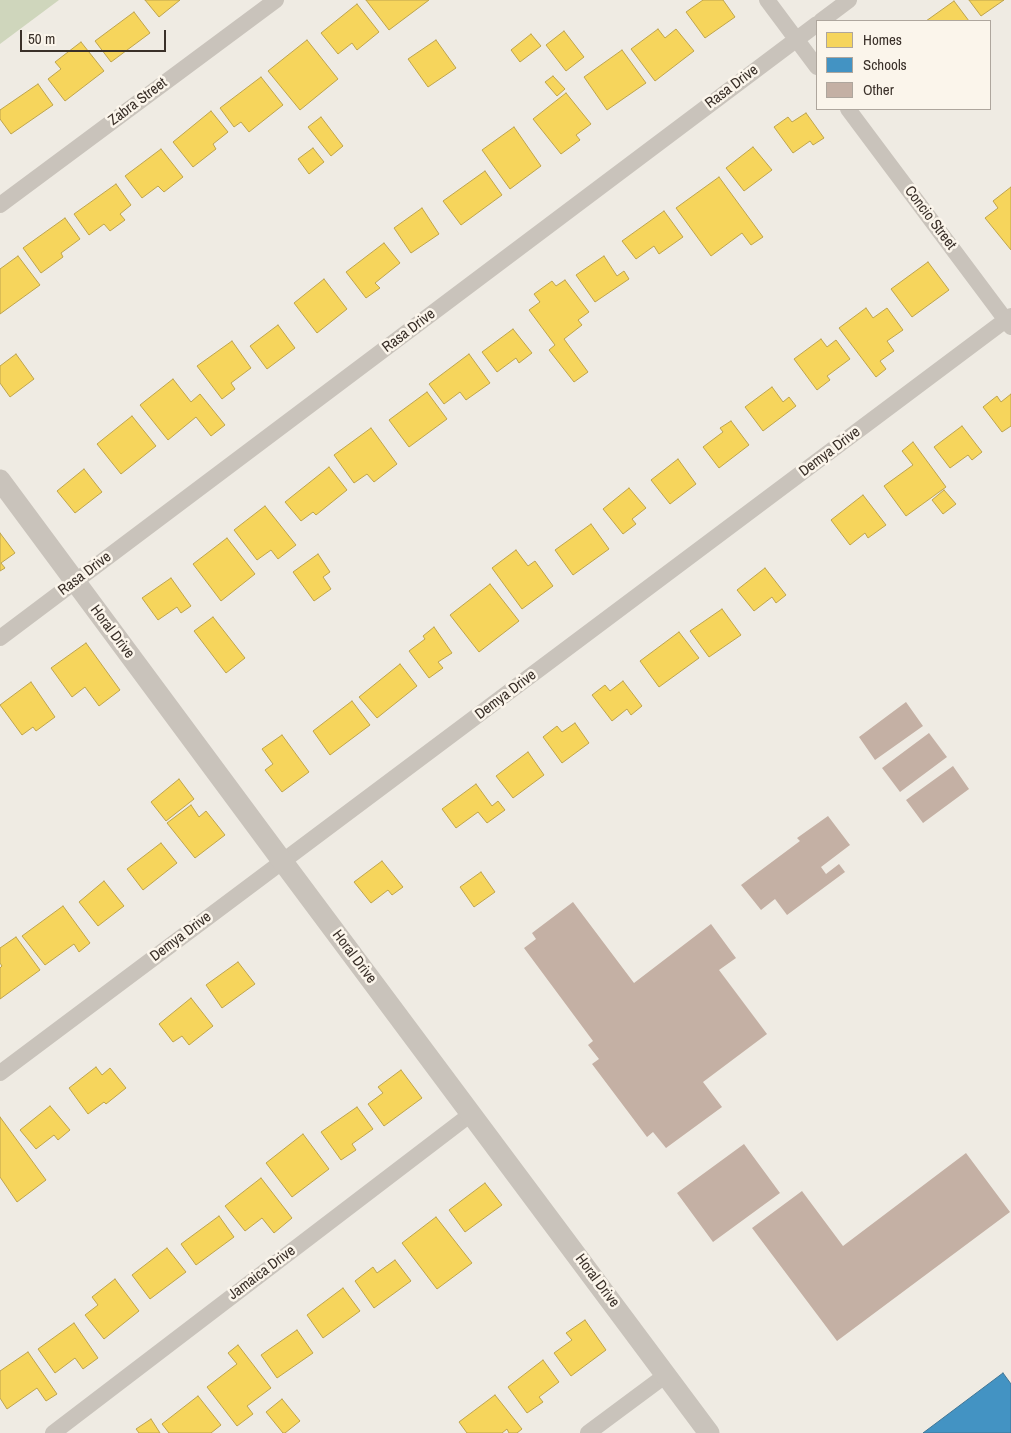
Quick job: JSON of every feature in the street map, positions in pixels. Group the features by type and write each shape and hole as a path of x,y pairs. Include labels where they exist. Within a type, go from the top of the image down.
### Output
{"street":[{"name":"Zabra Street","path":"0,205 276,0"},
{"path":"767,0 816,66"},
{"path":"822,20 849,0"},
{"name":"Rasa Drive","path":"0,638 816,25"},
{"name":"Concio Street","path":"849,110 1009,321"},
{"name":"Demya Drive","path":"0,1073 1009,321"},
{"name":"Horal Drive","path":"0,480 282,862 709,1433"},
{"name":"Jamaica Drive","path":"53,1433 471,1114"},
{"path":"588,1433 666,1375"}],"green space":[{"path":"0,0 59,0 0,44"}],"building: Homes":[{"path":"145,0 180,0 159,17"},
{"path":"366,0 429,0 389,30"},
{"path":"703,0 723,0 735,17 705,38 686,12"},
{"path":"969,0 1004,0 981,16"},
{"path":"954,1 968,20 927,20"},
{"path":"357,4 379,32 357,50 352,43 338,54 321,33"},
{"path":"134,12 150,33 111,62 95,41"},
{"path":"658,29 665,38 676,29 694,51 655,81 631,49"},
{"path":"564,31 584,57 566,71 546,45"},
{"path":"531,34 541,46 520,62 511,50"},
{"path":"307,40 338,79 300,110 268,71"},
{"path":"436,40 456,68 428,87 408,59"},
{"path":"81,42 104,71 65,101 48,79 61,69 55,62"},
{"path":"622,50 646,83 607,110 584,77"},
{"path":"553,76 565,89 557,96 545,82"},
{"path":"261,77 283,105 249,132 241,122 234,127 220,108"},
{"path":"38,84 53,105 11,134 0,119 0,110"},
{"path":"566,93 591,124 576,135 580,140 561,154 533,119"},
{"path":"211,111 228,132 213,144 216,149 193,167 173,142"},
{"path":"806,113 824,138 813,145 810,141 793,153 774,127 788,117 792,122"},
{"path":"321,117 343,146 331,156 308,127"},
{"path":"514,127 541,166 510,189 482,150"},
{"path":"753,147 772,170 744,191 726,168"},
{"path":"313,148 324,162 309,174 298,159"},
{"path":"161,149 183,177 164,192 158,186 142,198 125,176"},
{"path":"485,171 502,195 461,225 443,201"},
{"path":"719,177 763,237 751,245 742,233 711,256 676,208"},
{"path":"116,184 131,205 120,214 125,220 110,231 104,224 89,235 74,214"},
{"path":"1011,187 1011,250 985,218 998,208 993,201"},
{"path":"422,208 439,234 411,253 394,228"},
{"path":"664,211 683,237 659,254 654,246 636,259 622,241"},
{"path":"65,218 80,239 61,253 63,257 41,273 23,248"},
{"path":"384,243 400,263 375,283 380,288 366,298 346,272"},
{"path":"18,256 40,285 0,314 0,269"},
{"path":"604,256 617,276 624,271 629,279 595,302 576,275"},
{"path":"928,262 949,290 912,317 891,289"},
{"path":"324,279 347,309 317,333 294,303"},
{"path":"565,280 589,312 578,320 582,325 564,339 588,372 574,382 549,350 555,345 529,310 540,302 534,294 552,281 556,286"},
{"path":"866,308 873,318 887,308 903,330 887,341 894,351 880,361 886,369 876,377 839,328"},
{"path":"278,325 295,348 267,369 250,346"},
{"path":"513,329 532,353 519,363 516,358 497,372 482,352"},
{"path":"821,339 827,347 836,340 850,359 827,376 830,380 817,390 794,359"},
{"path":"232,341 251,368 231,383 235,389 222,399 197,366"},
{"path":"16,354 34,379 10,397 0,383 0,366"},
{"path":"469,354 490,383 466,400 460,392 444,404 429,384"},
{"path":"173,379 191,402 200,394 225,425 211,436 196,417 168,440 140,405"},
{"path":"772,387 783,402 789,397 796,406 763,431 745,407"},
{"path":"427,392 447,419 409,447 389,420"},
{"path":"1011,394 1011,426 1002,432 983,407 997,396 1001,402"},
{"path":"132,416 156,446 121,474 97,444"},
{"path":"731,421 749,445 719,468 703,447 723,432 720,428"},
{"path":"962,426 982,452 972,460 968,455 950,468 934,447"},
{"path":"371,428 397,464 374,482 367,474 354,483 334,455"},
{"path":"913,442 946,487 906,516 884,486 913,465 902,451"},
{"path":"678,459 696,484 670,504 651,480"},
{"path":"329,467 347,490 316,515 313,512 301,521 285,502"},
{"path":"84,469 102,492 75,513 57,491"},
{"path":"629,488 646,508 632,519 636,524 623,534 603,509"},
{"path":"944,490 956,504 943,514 932,500"},
{"path":"863,495 886,525 868,538 865,533 850,545 831,520"},
{"path":"265,506 296,545 278,559 271,550 257,560 234,530"},
{"path":"591,524 609,549 573,575 555,550"},
{"path":"0,533 15,553 1,563 5,568 0,571"},
{"path":"227,538 255,574 221,601 193,564"},
{"path":"516,550 528,566 535,561 553,586 522,609 492,568"},
{"path":"318,554 330,572 323,577 331,589 314,601 293,572"},
{"path":"765,568 786,595 776,603 772,597 754,611 737,590"},
{"path":"171,578 191,606 181,613 177,607 158,620 142,598"},
{"path":"490,584 519,621 479,652 450,615"},
{"path":"722,609 741,635 709,657 690,631"},
{"path":"213,617 245,658 226,673 194,631"},
{"path":"434,627 452,653 438,662 443,668 429,678 409,651 425,639 423,636"},
{"path":"679,632 699,658 659,687 640,661"},
{"path":"86,643 120,690 99,706 85,687 72,697 51,668"},
{"path":"400,664 417,686 377,718 359,697"},
{"path":"623,681 642,706 631,715 627,709 612,721 592,695 605,685 610,691"},
{"path":"31,682 55,717 36,731 33,727 22,735 0,705"},
{"path":"352,701 370,725 330,755 313,731"},
{"path":"575,723 589,743 562,763 543,737 557,726 562,732"},
{"path":"282,735 309,772 282,792 265,770 273,764 262,749"},
{"path":"528,752 544,775 513,798 496,776"},
{"path":"179,779 194,799 166,821 151,802"},
{"path":"476,784 492,806 498,801 505,810 487,823 478,812 456,828 442,809"},
{"path":"191,805 199,817 206,811 225,835 195,858 167,823"},
{"path":"161,843 177,863 143,890 127,869"},
{"path":"382,861 403,887 392,895 388,890 371,903 354,882"},
{"path":"481,872 495,892 474,907 460,887"},
{"path":"104,881 124,906 98,926 79,902"},
{"path":"63,906 90,943 79,952 74,944 45,965 22,936"},
{"path":"16,937 40,970 0,999 0,968 2,966 0,963 0,948"},
{"path":"238,962 255,984 222,1008 206,985"},
{"path":"191,998 213,1026 189,1045 182,1036 173,1042 159,1024"},
{"path":"96,1067 102,1075 110,1068 126,1088 106,1104 104,1102 88,1114 69,1088"},
{"path":"401,1070 422,1098 384,1126 368,1104 383,1093 378,1087"},
{"path":"50,1106 70,1130 58,1140 54,1135 36,1149 20,1130"},
{"path":"357,1107 373,1129 352,1144 356,1150 341,1160 321,1132"},
{"path":"0,1117 46,1180 17,1202 0,1177"},
{"path":"303,1134 329,1169 292,1197 266,1163"},
{"path":"261,1178 292,1218 274,1233 262,1218 245,1231 225,1206"},
{"path":"485,1183 502,1205 465,1232 449,1210"},
{"path":"219,1216 234,1237 196,1265 181,1244"},
{"path":"436,1217 472,1263 437,1289 402,1243"},
{"path":"167,1248 186,1272 150,1299 132,1275"},
{"path":"395,1260 411,1281 374,1308 355,1281 373,1267 377,1273"},
{"path":"115,1279 139,1311 104,1339 85,1315 98,1305 92,1297"},
{"path":"343,1288 360,1311 323,1338 307,1315"},
{"path":"585,1320 606,1350 571,1376 554,1353 572,1340 566,1333"},
{"path":"74,1323 98,1358 83,1369 75,1358 55,1373 38,1349"},
{"path":"297,1330 313,1353 277,1378 261,1355"},
{"path":"238,1345 271,1388 247,1406 253,1414 237,1426 207,1387 237,1364 228,1353"},
{"path":"28,1352 57,1394 46,1401 37,1388 7,1409 0,1398 0,1371"},
{"path":"543,1360 559,1382 539,1397 543,1402 527,1413 508,1387"},
{"path":"495,1395 522,1429 517,1433 509,1433 507,1429 502,1433 467,1433 459,1422"},
{"path":"198,1396 221,1425 211,1433 169,1433 162,1424"},
{"path":"282,1399 300,1421 285,1433 266,1412"},
{"path":"151,1419 160,1433 139,1433 136,1429"}],"building: Schools":[{"path":"1003,1373 1011,1384 1011,1433 923,1433"}],"building: Other":[{"path":"906,702 923,726 875,760 859,737"},
{"path":"929,733 947,757 900,792 882,768"},
{"path":"953,766 969,789 923,823 906,800"},
{"path":"828,816 850,845 821,867 826,874 839,864 845,872 787,915 775,899 761,910 741,885 800,841 797,838"},
{"path":"573,902 634,983 711,924 736,958 719,970 767,1034 703,1082 722,1107 666,1148 653,1132 647,1137 592,1064 599,1059 588,1045 593,1041 524,948 536,939 532,933"},
{"path":"744,1144 780,1193 713,1242 677,1193"},
{"path":"966,1153 1010,1212 837,1341 752,1228 802,1191 843,1246"}]}
